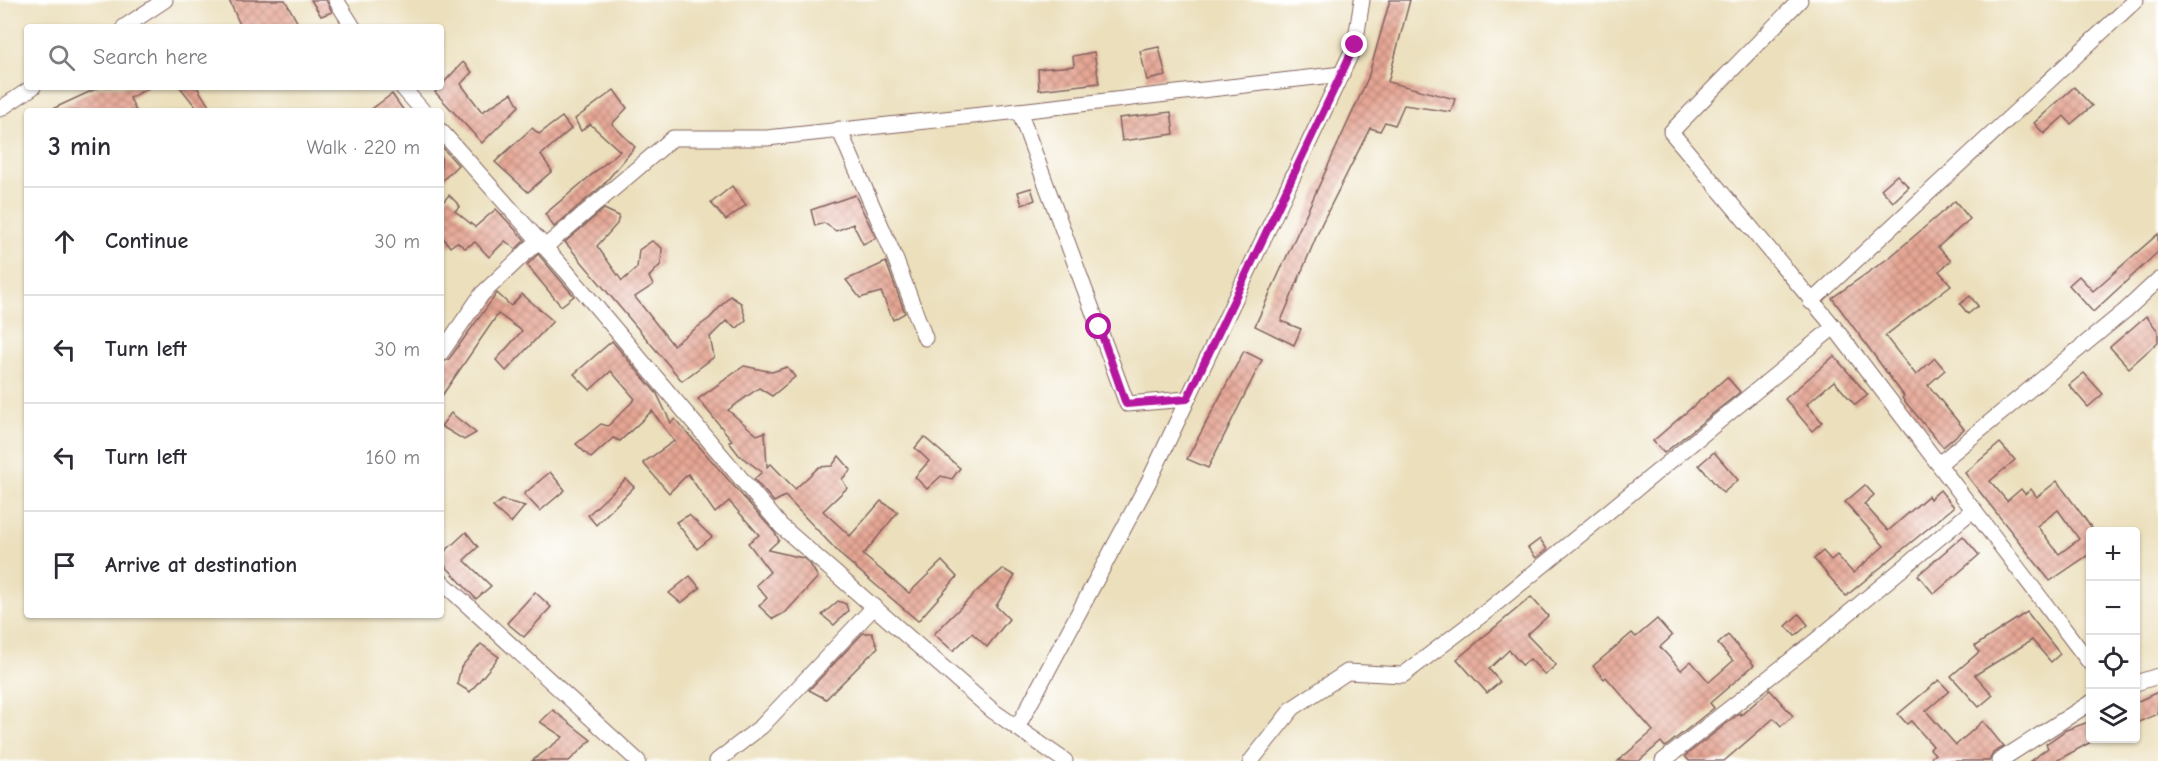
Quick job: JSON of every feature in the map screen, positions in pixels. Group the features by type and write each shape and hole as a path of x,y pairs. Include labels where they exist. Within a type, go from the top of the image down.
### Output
{"street":[{"path":"129,24 165,0"},
{"path":"336,0 351,24"},
{"path":"1017,728 1149,481 1342,74 1355,45 1362,0"},
{"path":"1800,0 1671,132 1834,327 2086,656"},
{"path":"1811,302 2136,0"},
{"path":"444,349 482,294 673,138 767,138 1342,74"},
{"path":"0,109 28,90"},
{"path":"405,90 420,108"},
{"path":"1019,111 1126,404 1187,399"},
{"path":"839,129 895,258 925,338"},
{"path":"444,134 542,243 781,526 993,711 1059,759"},
{"path":"1939,464 2126,310 2158,280"},
{"path":"1251,761 1259,748 1293,708 1347,672 1403,675 1487,611 1834,327"},
{"path":"1663,761 1814,642 1974,509"},
{"path":"444,584 638,761"},
{"path":"717,761 762,726 874,607"},
{"path":"2140,682 2158,676"},
{"path":"1999,761 2086,706"}],"building":[{"path":"229,0 285,0 298,24 240,24"},
{"path":"311,0 326,0 332,12 321,16"},
{"path":"1390,0 1410,0 1388,82 1455,99 1451,112 1404,105 1395,125 1385,122 1380,131 1370,128 1322,223 1281,321 1301,329 1294,345 1255,326 1368,78"},
{"path":"1159,47 1166,76 1147,80 1140,51"},
{"path":"1094,52 1099,83 1039,90 1038,69 1074,66 1073,56"},
{"path":"463,62 472,72 461,84 482,112 512,93 519,106 482,143 435,92 444,90 444,82"},
{"path":"2074,87 2092,106 2071,124 2064,116 2044,134 2034,123"},
{"path":"94,90 145,90 130,98 135,108 54,108"},
{"path":"182,90 199,90 210,108 197,108"},
{"path":"614,90 627,108 612,124 635,147 603,185 554,227 545,214 620,151 590,124 581,131 575,119"},
{"path":"392,94 402,108 373,108"},
{"path":"1171,112 1174,134 1122,141 1119,118"},
{"path":"562,117 571,129 541,155 552,171 528,192 495,162 532,128 539,134"},
{"path":"444,149 458,165 444,179"},
{"path":"1897,175 1909,187 1893,202 1881,189"},
{"path":"732,186 746,205 726,220 711,203"},
{"path":"1031,188 1035,200 1022,205 1018,192"},
{"path":"449,195 460,206 455,211 475,227 496,209 525,240 516,249 505,241 489,257 475,242 465,248 457,242 450,247 444,239 444,201"},
{"path":"855,195 876,238 863,244 853,224 836,231 824,223 815,226 811,210"},
{"path":"1955,201 1970,219 1938,247 1951,261 1939,271 1951,285 1885,336 1916,375 1935,358 1945,370 1928,385 1964,429 1943,447 1902,398 1904,396 1832,298 1890,257"},
{"path":"604,209 619,216 617,224 597,246 622,281 637,268 639,250 652,241 662,248 661,264 649,277 653,285 635,297 673,345 710,318 730,296 741,303 746,320 737,328 726,321 710,337 714,357 682,381 565,242"},
{"path":"2158,234 2158,252 2093,312 2069,285 2079,276 2093,291"},
{"path":"538,254 574,296 561,306 527,265"},
{"path":"886,262 905,313 893,320 881,292 860,298 846,280"},
{"path":"497,293 511,306 522,294 553,321 506,371 496,360 522,331 498,314 444,393 444,362 449,359"},
{"path":"1970,296 1978,306 1968,314 1960,304"},
{"path":"2146,316 2158,331 2158,342 2129,368 2110,347"},
{"path":"612,341 657,394 671,423 675,419 775,533 779,540 768,550 803,558 810,564 818,577 786,612 773,619 759,606 767,598 756,585 770,572 748,543 759,535 729,501 715,513 688,474 669,493 643,463 674,441 652,411 620,441 613,438 591,458 576,444 601,424 608,426 635,399 611,371 590,390 574,374"},
{"path":"1244,351 1262,360 1208,468 1187,459"},
{"path":"1834,356 1868,395 1855,405 1834,381 1807,404 1822,422 1812,431 1785,399"},
{"path":"744,366 772,372 787,367 795,377 772,396 759,388 728,410 757,435 765,432 767,467 771,464 795,489 819,467 832,466 839,456 851,470 842,479 847,488 823,511 850,536 881,501 898,512 863,555 909,593 942,561 957,577 918,621 843,557 785,496 774,502 754,479 762,472 739,455 729,442 732,440 698,399"},
{"path":"2084,373 2103,394 2088,407 2069,385"},
{"path":"1727,377 1740,392 1664,453 1653,441"},
{"path":"451,413 476,433 464,440 444,428 444,422"},
{"path":"924,437 960,468 952,479 941,476 927,489 915,477 929,461 915,448"},
{"path":"2000,443 2015,460 1990,481 2007,501 2021,489 2025,494 2031,489 2037,497 2057,481 2091,527 2086,527 2086,556 2050,581 1965,473","holes":["2058,510 2079,539 2059,554 2037,526"]},
{"path":"1714,452 1738,480 1723,493 1699,465"},
{"path":"550,472 565,490 540,511 524,494"},
{"path":"626,479 634,487 596,525 588,515"},
{"path":"1865,485 1874,495 1864,504 1888,531 1928,496 1930,499 1940,490 1954,507 1846,596 1814,559 1823,551 1831,560 1837,555 1853,573 1884,546 1845,502"},
{"path":"502,500 525,506 511,523 493,507"},
{"path":"689,515 712,537 697,549 676,522"},
{"path":"466,532 478,547 464,560 491,586 476,599 444,564 444,552"},
{"path":"1963,536 1979,555 1934,594 1918,575"},
{"path":"1540,539 1547,549 1536,558 1528,548"},
{"path":"1003,569 1015,576 996,606 1009,619 987,647 972,633 953,651 934,634 979,589"},
{"path":"690,576 700,588 681,603 669,593"},
{"path":"535,592 551,607 524,637 507,623"},
{"path":"1531,597 1548,616 1527,635 1556,665 1545,675 1530,659 1522,665 1509,650 1489,669 1500,682 1487,693 1457,659"},
{"path":"838,601 846,604 848,611 834,625 822,615"},
{"path":"2027,612 2060,654 2051,662 2032,640 1975,675 1993,695 1979,707 1951,676 1979,652 1975,646"},
{"path":"1799,614 1808,625 1795,636 1786,626"},
{"path":"1657,619 1672,636 1660,647 1681,670 1691,661 1709,682 1733,661 1718,644 1728,635 1754,665 1710,703 1714,708 1665,747 1661,742 1639,761 1618,761 1653,731 1606,677 1604,679 1593,666 1632,633 1636,637"},
{"path":"863,633 872,633 878,647 826,699 809,690"},
{"path":"481,644 499,657 470,692 457,684 461,667"},
{"path":"1939,680 1949,691 1926,711 1956,745 1983,721 2004,747 1993,753 1989,761 1927,761 1935,754 1930,749 1933,746 1911,721 1907,724 1898,714"},
{"path":"1770,690 1793,716 1781,726 1774,718 1724,761 1689,761 1685,756 1740,713 1741,715"},
{"path":"2158,692 2158,714 2140,721 2140,700"},
{"path":"553,710 591,740 569,761 532,761 563,737 540,722"},
{"path":"2086,723 2086,743 2089,743 2056,761 2030,761 2048,748 2046,744 2066,730"}],"route":[{"path":"1099,327 1126,404 1187,399 1355,45"}]}
